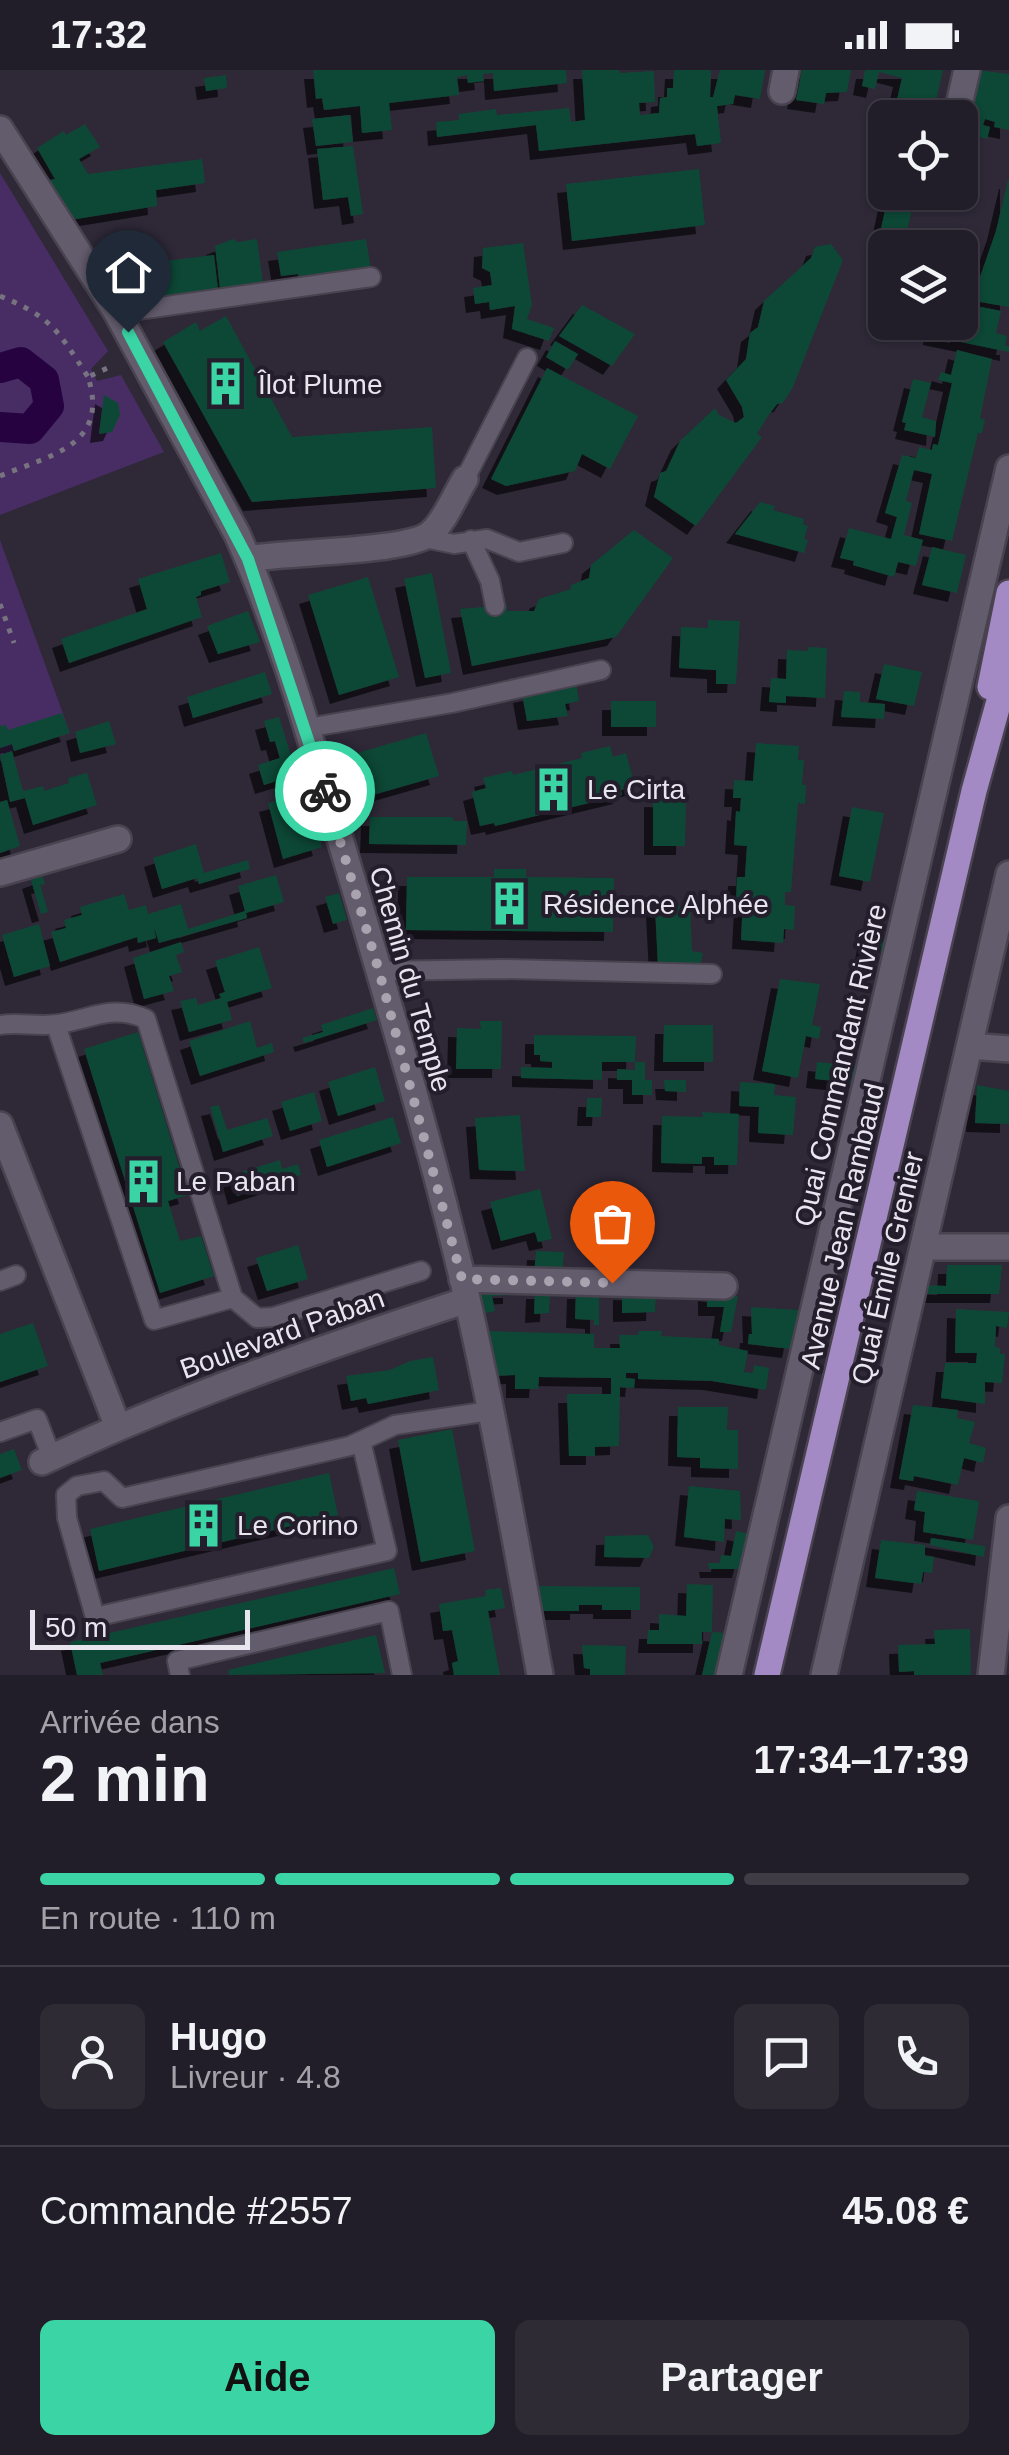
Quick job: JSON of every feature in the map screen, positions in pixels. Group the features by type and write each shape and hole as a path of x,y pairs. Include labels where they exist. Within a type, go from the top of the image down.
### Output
{"main road":[{"name":"Avenue Jean Rambaud","path":"974,791 994,660 1009,593"},
{"name":"Avenue Jean Rambaud","path":"768,1675 974,791 1009,666"}],"street":[{"path":"960,100 967,70"},
{"name":"Chemin du Temple","path":"0,129 117,313 248,559 307,728 379,971 464,1290 502,1465 540,1675"},
{"name":"Quai Commandant Rivière","path":"728,1675 1009,468"},
{"path":"248,559 410,544 434,530 465,479"},
{"path":"0,873 118,839"},
{"name":"Quai Émile Grenier","path":"824,1675 1009,874"},
{"path":"970,1046 1009,1049"},
{"path":"0,1126 118,1427"},
{"path":"923,1247 1009,1247"},
{"name":"Boulevard Paban","path":"47,1460 118,1427 464,1290 724,1286"},
{"path":"991,1675 1005,1596 1009,1518"}],"lane":[{"path":"117,313 371,277"},
{"path":"465,479 527,358"},
{"path":"424,538 454,544 487,539 518,552 564,543"},
{"path":"472,540 490,582 495,606"},
{"path":"307,728 452,703 601,670"},
{"path":"379,971 504,969 712,974"},
{"path":"0,1025 56,1024 109,1011 128,1011 146,1019 232,1298 256,1318 274,1317 421,1270"},
{"path":"56,1024 154,1320 232,1298"},
{"path":"360,1441 388,1551 95,1617 67,1518 66,1495 77,1486 104,1481 122,1498 360,1441 395,1425 490,1412"},
{"path":"0,1432 37,1420 47,1460"},
{"path":"180,1675 177,1661 389,1610 402,1675"}],"path":[{"path":"0,296 27,307 54,325 88,377 94,396 86,435 69,447 0,476"},
{"path":"88,377 139,352"},
{"path":"0,604 14,642"}],"shaded area":[{"path":"0,173 108,351 91,369 97,381 121,375 164,452 0,515"},
{"path":"0,540 70,733 0,755"}],"building":[{"path":"313,70 566,70 567,83 494,91 493,73 483,74 484,81 468,83 467,75 457,77 459,95 389,103 392,130 362,133 360,106 324,110 322,98 316,99"},
{"path":"582,70 654,71 655,102 639,103 640,115 659,113 660,98 667,97 667,88 673,88 674,70 711,70 713,97 720,70 765,70 760,99 735,95 733,104 717,106 721,143 697,146 695,134 539,151 536,125 437,137 436,122 496,109 497,115 569,108 571,122 585,120"},
{"path":"802,70 851,70 847,92 826,93 824,104 796,100"},
{"path":"865,70 943,70 936,100 897,100 902,78 879,72 875,89 862,86"},
{"path":"977,70 1009,74 1009,130 994,127 995,122 985,119 983,125 990,127 987,139 978,137 978,100 970,100"},
{"path":"226,75 227,88 206,91 204,78"},
{"path":"350,115 353,142 316,146 312,119"},
{"path":"85,124 100,147 79,159 88,174 202,159 205,183 156,190 157,206 70,220 45,181 55,179 37,148 64,131 66,135"},
{"path":"353,146 363,214 351,216 348,197 323,200 317,149"},
{"path":"699,169 705,225 572,241 566,184"},
{"path":"1009,180 1009,307 978,302 978,278 996,231"},
{"path":"885,210 912,210 907,230 881,230"},
{"path":"233,239 257,239 263,284 220,289 215,246"},
{"path":"366,239 371,270 299,279 298,274 281,276 277,252"},
{"path":"523,243 532,305 527,319 554,328 549,341 512,329 515,306 490,310 489,302 475,304 473,288 492,285 490,272 482,268 483,248"},
{"path":"831,244 843,260 793,387 768,416 757,434 762,437 696,526 654,497 660,473 666,471 680,441 715,408 719,415 736,423 744,417 726,380 746,359 750,333 758,327 764,301 811,258 815,247"},
{"path":"214,255 218,290 146,299 141,264"},
{"path":"112,266 134,301 121,303 102,272"},
{"path":"582,305 635,334 612,366 559,336"},
{"path":"978,306 1001,311 996,333 1007,336 1005,346 1009,346 1009,352 951,340 978,340"},
{"name":"Îlot Plume","path":"226,316 292,437 432,427 436,488 252,502 163,342 196,322 200,331"},
{"path":"555,341 578,354 568,370 546,357"},
{"path":"957,350 992,359 980,418 985,420 982,433 978,433 952,541 919,534 932,474 914,470 906,501 912,503 904,535 923,540 916,566 898,562 894,577 853,565 854,561 840,558 849,528 891,539 897,517 885,513 902,455 916,458 919,447 932,450 933,444 938,445 952,383 938,380 941,372 951,375"},
{"path":"547,368 638,416 610,469 582,454 575,471 506,486 491,479"},
{"path":"913,379 931,383 922,417 936,421 935,437 904,430 906,423 902,422"},
{"path":"104,395 118,403 120,415 112,432 99,434"},
{"path":"760,502 804,519 803,524 808,526 804,539 808,540 804,553 735,534"},
{"path":"634,530 673,558 616,637 472,666 460,609 507,605 507,611 534,611 539,599 571,589 571,585 589,578 591,565"},
{"path":"932,547 966,555 957,593 922,585"},
{"path":"221,553 230,582 201,591 196,597 202,617 69,663 61,639 147,609 138,579"},
{"path":"432,573 451,673 425,678 404,579"},
{"path":"368,577 399,677 339,695 308,595"},
{"path":"248,611 260,642 218,654 207,626"},
{"path":"708,620 740,621 736,684 716,684 716,670 679,668 681,627 708,628"},
{"path":"808,647 827,648 825,698 786,696 786,703 769,702 771,678 786,679 787,650 808,651"},
{"path":"884,664 922,672 914,706 876,699"},
{"path":"265,672 272,694 193,718 187,697"},
{"path":"576,683 579,701 565,704 568,716 527,721 522,694"},
{"path":"844,691 860,692 860,702 885,704 884,719 841,717"},
{"path":"611,701 656,701 656,727 611,727"},
{"path":"62,713 70,733 14,751 12,744 0,748 0,726 6,725 8,730"},
{"path":"279,717 297,775 264,785 258,765 280,758 264,721"},
{"path":"109,721 116,744 80,753 75,732"},
{"path":"426,733 439,776 359,799 347,756"},
{"path":"756,743 799,746 798,760 804,760 805,804 798,803 791,892 785,892 785,905 795,906 794,930 784,929 783,943 741,940 743,901 736,901 737,877 745,877 747,846 734,845 736,811 740,812 741,798 733,798 734,780 753,781"},
{"name":"Le Cirta","path":"610,746 613,757 626,753 635,787 621,790 622,795 495,826 480,826 472,792 486,788 483,778 582,758 581,753"},
{"path":"12,751 23,791 43,786 44,791 87,773 97,805 33,825 25,798 10,802 0,755"},
{"path":"294,796 308,802 322,847 283,859 268,803"},
{"path":"653,798 686,799 685,846 653,846"},
{"path":"7,800 20,846 0,853 0,802"},
{"path":"852,807 884,813 870,882 839,876"},
{"path":"370,817 452,817 454,821 467,821 466,845 369,844"},
{"path":"196,844 204,873 248,860 250,869 199,884 197,878 162,889 153,858"},
{"name":"Résidence Alphée","path":"494,869 526,869 526,877 614,878 613,932 406,930 407,877 494,877"},
{"path":"276,875 284,902 246,913 247,918 159,943 154,927 156,938 138,943 137,937 60,962 51,932 66,928 64,920 82,915 80,907 124,894 129,910 146,905 148,914 181,904 188,929 245,911 238,886"},
{"path":"42,876 45,884 40,885 48,912 41,914 31,880"},
{"path":"339,893 347,920 333,924 325,897"},
{"path":"690,905 692,951 703,953 700,967 658,966 655,907"},
{"path":"39,924 50,966 14,977 2,935"},
{"path":"867,935 885,937 883,952 864,951"},
{"path":"181,942 184,952 176,955 182,972 169,976 174,991 144,999 133,958"},
{"path":"259,947 272,988 227,1002 232,1020 189,1032 180,1001 196,998 198,1005 221,998 219,994 225,992 215,961"},
{"path":"780,979 820,984 812,1025 821,1027 819,1039 806,1036 798,1078 762,1071"},
{"path":"373,1008 377,1020 304,1043 302,1038 323,1032 321,1025"},
{"path":"250,1021 257,1048 272,1043 274,1052 200,1076 189,1041"},
{"path":"480,1021 502,1021 501,1069 456,1069 457,1028 481,1029"},
{"path":"664,1025 713,1025 713,1062 663,1062"},
{"name":"Le Paban","path":"138,1032 188,1195 168,1201 180,1241 201,1236 214,1276 160,1293 84,1049"},
{"path":"534,1035 636,1036 635,1062 602,1062 602,1080 521,1078 521,1067 552,1068 552,1062 540,1061 540,1055 534,1055"},
{"path":"635,1062 645,1062 645,1080 652,1080 652,1095 632,1095 632,1080 617,1080 617,1069 635,1070"},
{"path":"817,1062 857,1066 853,1083 815,1079"},
{"path":"375,1067 385,1101 338,1116 328,1082"},
{"path":"664,1080 686,1080 686,1092 665,1091"},
{"path":"740,1082 775,1084 774,1095 796,1097 793,1135 758,1133 759,1107 739,1106"},
{"path":"977,1085 1009,1091 1009,1124 975,1123"},
{"path":"314,1092 322,1121 290,1131 281,1102"},
{"path":"587,1098 602,1098 601,1117 586,1117"},
{"path":"219,1105 227,1130 267,1118 273,1136 223,1152 210,1107"},
{"path":"702,1112 739,1114 737,1165 714,1165 714,1157 702,1157 702,1164 661,1163 662,1116 703,1117"},
{"path":"520,1115 525,1171 479,1170 475,1118"},
{"path":"393,1117 401,1143 327,1167 319,1140"},
{"path":"280,1160 282,1169 298,1164 301,1175 237,1196 231,1175"},
{"path":"540,1189 552,1239 538,1242 535,1232 501,1241 490,1202"},
{"path":"638,1196 638,1211 652,1211 652,1234 589,1235 588,1198"},
{"path":"298,1245 308,1279 267,1291 256,1258"},
{"path":"536,1251 564,1252 562,1276 534,1276"},
{"path":"947,1265 1002,1265 999,1294 921,1294 923,1285 946,1286"},
{"path":"477,1289 512,1289 512,1295 492,1296 495,1311 482,1314"},
{"path":"535,1290 550,1290 549,1313 534,1314"},
{"path":"576,1290 599,1290 599,1325 594,1325 594,1320 575,1319"},
{"path":"622,1291 656,1292 655,1312 622,1313"},
{"path":"707,1292 738,1296 731,1332 720,1332 724,1307 707,1307"},
{"path":"751,1307 799,1310 791,1349 748,1344 752,1334"},
{"path":"956,1309 1009,1312 1007,1328 996,1326 995,1347 1005,1354 1002,1383 985,1382 985,1404 941,1398 945,1363 976,1363 977,1353 955,1353"},
{"path":"33,1323 48,1366 0,1382 0,1334"},
{"path":"485,1331 594,1334 594,1348 620,1348 619,1335 638,1335 639,1331 719,1339 719,1345 748,1351 744,1372 753,1373 754,1365 769,1368 766,1390 712,1381 638,1379 638,1373 626,1373 626,1378 635,1379 634,1388 620,1387 619,1446 595,1447 595,1456 569,1456 567,1394 611,1394 611,1378 539,1377 538,1389 515,1389 515,1375 494,1376"},
{"path":"433,1357 439,1390 368,1404 366,1398 351,1401 346,1376 390,1370"},
{"path":"913,1405 958,1410 957,1418 975,1422 969,1443 986,1448 983,1463 964,1458 958,1485 914,1476 913,1481 899,1479"},
{"path":"678,1407 728,1407 727,1430 738,1430 738,1469 700,1468 700,1458 677,1457"},
{"path":"452,1429 475,1551 421,1562 398,1440"},
{"path":"14,1449 22,1470 0,1478 0,1454"},
{"name":"Le Corino","path":"329,1473 338,1515 99,1571 90,1529"},
{"path":"689,1486 740,1491 741,1520 725,1519 724,1542 684,1537"},
{"path":"917,1491 979,1501 973,1540 923,1532 925,1512 914,1510"},
{"path":"736,1531 750,1534 741,1569 709,1569 708,1563 720,1563 721,1555 731,1556"},
{"path":"648,1535 654,1547 649,1558 604,1557 605,1536"},
{"path":"931,1538 985,1546 984,1557 930,1545"},
{"path":"881,1540 925,1545 925,1556 934,1557 932,1573 923,1572 921,1584 875,1578"},
{"path":"394,1568 400,1594 100,1663 103,1675 77,1675 70,1642"},
{"path":"687,1584 713,1585 712,1632 702,1632 702,1644 647,1644 648,1630 659,1630 659,1614 686,1616"},
{"path":"539,1586 640,1587 640,1610 602,1610 602,1605 579,1605 579,1611 543,1611"},
{"path":"501,1588 505,1608 488,1611 500,1675 454,1675 452,1663 458,1661 452,1630 443,1631 439,1604 486,1596 485,1590"},
{"path":"970,1629 971,1675 899,1672 898,1645 935,1644 934,1630"},
{"path":"712,1632 727,1633 716,1675 702,1675"},
{"path":"376,1635 385,1673 229,1675 228,1670"},
{"path":"582,1645 626,1646 625,1675 590,1675 590,1669 584,1668"}],"waterway":[{"path":"0,368 21,362 44,380 49,406 30,429 0,427"}],"way so far":[{"path":"325,791 379,971 462,1279 612,1283"}],"place":[{"name":"Îlot Plume","path":"225,384"},
{"name":"Le Cirta","path":"554,789"},
{"name":"Résidence Alphée","path":"510,904"},
{"name":"Le Paban","path":"143,1181"},
{"name":"Le Corino","path":"204,1525"}],"route":[{"path":"128,332 248,559 325,791"}]}
